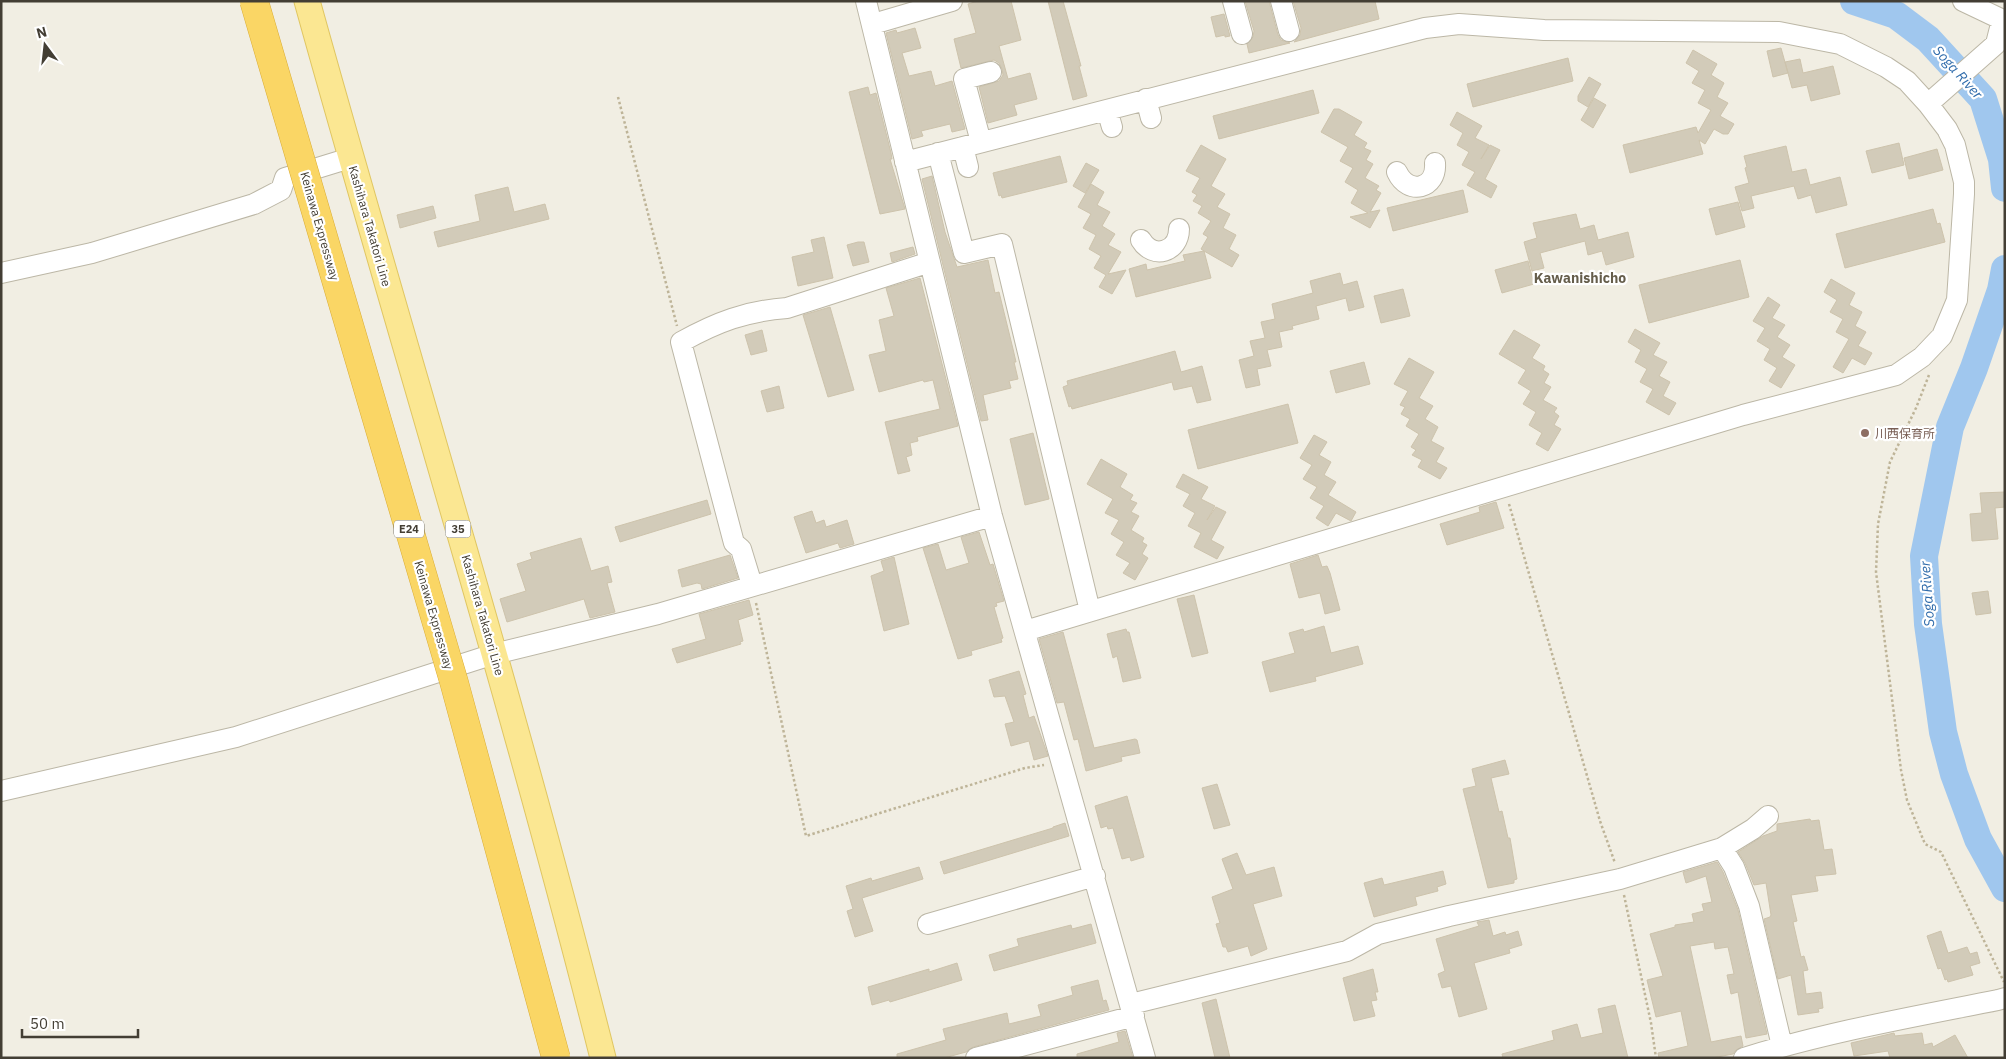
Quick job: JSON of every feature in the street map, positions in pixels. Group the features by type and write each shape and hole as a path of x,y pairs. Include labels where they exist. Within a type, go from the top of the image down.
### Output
{"highway":[{"name":"Keinawa Expressway","path":"254,1 451,672 556,1058"}],"main road":[{"name":"Kashihara Takatori Line","path":"307,1 350,158 562,896 603,1058"}],"street":[{"path":"866,1 992,516 1145,1058"},
{"path":"873,24 952,1"},
{"path":"1233,1 1242,34"},
{"path":"1281,1 1289,31"},
{"path":"1933,101 2001,23 1963,1"},
{"path":"905,162 972,144 1148,109 1403,40 1424,28 1459,24 1544,30 1616,38 1656,39 1778,32 1840,44 1857,60 1886,67 1933,101 1955,145 1964,182 1957,300 1942,336 1922,357 1896,375 1825,388 1743,416 1630,442 1511,480 1481,486 1178,578 1090,611 1025,631"},
{"path":"968,167 972,144 964,79 991,72"},
{"path":"938,153 964,253 999,247 1020,290 1030,328 1090,611"},
{"path":"1,273 92,253 254,204 281,190 285,178 350,158"},
{"path":"1397,172 1403,183 1415,187 1421,186 1426,184 1434,175 1435,163"},
{"path":"1141,240 1144,245 1154,251 1165,252 1178,241 1179,229"},
{"path":"752,585 741,549 734,543 681,342 711,325 736,316 763,310 787,308 930,262"},
{"path":"1,791 236,737 494,654 658,614 992,516"},
{"path":"976,1058 1132,1010 1347,951 1378,934 1449,916 1620,879 1722,848 1753,829 1768,816"},
{"path":"1722,848 1734,867 1749,906 1782,1046"},
{"path":"928,924 1095,876"},
{"path":"1744,1058 1782,1046 1867,1026 2003,999"}],"path":[{"path":"618,96 681,342"},
{"path":"1922,357 1931,369 1916,408 1890,462 1878,524 1876,572 1891,695 1907,800 1925,844 1941,852 2003,999"},
{"path":"1511,480 1597,812 1620,879 1651,1023 1656,1058"},
{"path":"752,585 806,836 1025,768 1063,763"}],"building":[{"path":"978,1 1011,1 1021,40 999,46 1008,79 1030,73 1037,99 1014,105 1017,115 988,123 979,87 999,81 1003,75 1002,69 999,63 994,60 961,68 954,39 976,33 968,4"},
{"path":"1048,1 1063,1 1081,66 1079,66 1087,96 1073,100"},
{"path":"1245,1 1269,1 1278,35 1281,40 1290,43 1249,53 1247,44 1253,37 1254,31"},
{"path":"1293,1 1375,1 1379,19 1294,42 1300,35 1301,28"},
{"path":"1224,14 1230,36 1216,37 1211,17"},
{"path":"915,28 921,48 902,53 909,76 931,71 935,86 952,81 965,129 952,132 950,124 921,131 923,136 912,139 886,33 896,30 897,33"},
{"path":"1781,48 1788,73 1773,77 1767,51"},
{"path":"1693,50 1717,64 1711,75 1724,83 1717,97 1728,103 1720,116 1734,124 1728,134 1723,134 1714,129 1705,144 1699,140 1703,154 1630,173 1623,145 1696,127 1698,133 1711,110 1698,103 1705,90 1692,83 1699,71 1686,63"},
{"path":"1568,58 1573,81 1473,107 1467,84"},
{"path":"1800,59 1803,73 1833,66 1840,94 1811,101 1807,85 1792,88 1785,62"},
{"path":"1589,77 1601,84 1588,107 1578,101 1578,96"},
{"path":"868,87 870,95 876,93 891,153 892,159 890,159 905,209 880,214 849,92"},
{"path":"1313,90 1319,113 1219,139 1213,116"},
{"path":"1594,98 1606,105 1593,128 1581,120"},
{"path":"1334,109 1339,109 1362,122 1354,135 1367,143 1364,148 1371,151 1366,160 1373,164 1365,178 1379,186 1376,190 1381,193 1370,212 1380,210 1370,228 1350,217 1368,213 1351,203 1358,190 1345,182 1353,168 1340,161 1348,147 1321,132"},
{"path":"1457,112 1482,126 1475,138 1489,145 1481,159 1490,145 1500,150 1485,179 1497,186 1491,198 1467,185 1475,172 1462,165 1469,152 1457,145 1463,133 1450,125"},
{"path":"1899,143 1904,165 1872,173 1866,151"},
{"path":"1201,145 1226,159 1211,186 1225,194 1217,207 1230,214 1223,228 1236,235 1229,249 1239,255 1232,267 1201,249 1208,237 1203,234 1211,221 1198,213 1202,206 1193,201 1197,195 1192,192 1200,178 1186,171"},
{"path":"1786,146 1792,172 1806,169 1810,185 1840,177 1847,205 1816,213 1811,195 1798,199 1794,186 1751,196 1754,208 1742,211 1735,187 1749,183 1744,156"},
{"path":"1937,149 1943,170 1909,179 1904,158"},
{"path":"1060,156 1067,182 1002,198 1001,195 999,196 993,173"},
{"path":"1086,163 1099,170 1085,193 1073,186"},
{"path":"932,176 945,232 957,267 988,260 995,293 999,292 1016,362 1014,362 1018,379 1009,381 1011,388 983,395 988,420 981,421 922,179"},
{"path":"1091,184 1104,192 1097,205 1110,212 1102,226 1115,234 1108,245 1121,252 1108,274 1126,270 1112,294 1099,287 1106,275 1094,268 1101,256 1089,249 1096,235 1083,228 1091,214 1078,207"},
{"path":"508,187 514,212 545,204 549,219 438,247 434,232 480,221 475,195"},
{"path":"1463,190 1468,212 1393,231 1387,208"},
{"path":"1738,202 1745,227 1716,235 1709,209"},
{"path":"433,206 436,218 400,228 397,215"},
{"path":"1933,209 1937,224 1940,223 1945,242 1845,268 1836,234"},
{"path":"1576,214 1580,229 1594,225 1598,240 1628,232 1634,257 1606,265 1602,251 1588,255 1585,241 1540,253 1544,268 1532,271 1524,242 1537,238 1533,223"},
{"path":"824,237 833,278 798,286 792,257 814,252 811,240"},
{"path":"864,242 869,262 853,266 847,245"},
{"path":"913,247 915,254 892,262 890,253"},
{"path":"1204,251 1211,278 1136,297 1129,269 1146,264 1147,270 1185,261 1183,255"},
{"path":"1740,260 1749,297 1649,323 1639,285"},
{"path":"1528,261 1534,284 1502,293 1495,270"},
{"path":"1340,273 1343,285 1357,281 1364,307 1349,311 1346,298 1316,306 1319,319 1292,326 1293,329 1279,332 1282,347 1267,350 1271,366 1257,369 1260,385 1246,388 1239,360 1254,356 1250,341 1265,338 1261,322 1275,319 1272,304 1313,293 1310,281"},
{"path":"920,278 958,426 917,437 918,441 910,443 912,455 906,457 910,471 898,474 885,422 940,409 933,380 924,382 923,380 879,392 869,355 886,351 879,320 894,316 886,288"},
{"path":"1831,279 1855,293 1849,305 1862,312 1855,326 1866,332 1858,346 1872,353 1865,365 1852,358 1843,373 1833,367 1849,339 1836,332 1843,319 1830,312 1837,300 1824,292"},
{"path":"1403,289 1410,316 1381,323 1374,296"},
{"path":"1768,297 1780,305 1772,318 1785,325 1777,337 1790,345 1782,357 1795,365 1781,388 1769,381 1777,368 1764,360 1770,349 1757,341 1765,328 1753,321"},
{"path":"830,307 854,390 828,397 803,315"},
{"path":"1635,329 1660,343 1653,355 1667,362 1659,376 1670,382 1663,396 1676,403 1669,415 1646,402 1653,389 1640,382 1647,369 1635,362 1641,350 1628,342"},
{"path":"762,330 767,351 751,355 745,335"},
{"path":"1514,330 1540,345 1532,358 1545,366 1543,370 1549,374 1544,383 1551,387 1543,400 1557,408 1554,412 1559,416 1554,425 1561,429 1548,451 1536,444 1542,433 1529,425 1536,412 1523,404 1531,391 1518,383 1526,370 1499,354"},
{"path":"1175,351 1181,372 1202,366 1211,400 1197,403 1192,386 1174,390 1172,382 1072,409 1071,406 1069,407 1063,387 1068,385 1067,381"},
{"path":"1409,358 1434,372 1419,398 1433,406 1425,419 1438,427 1431,441 1444,448 1436,462 1447,468 1440,479 1418,467 1422,460 1412,455 1416,450 1411,447 1419,434 1406,426 1410,419 1401,414 1405,407 1400,405 1408,391 1394,384"},
{"path":"1364,362 1370,384 1336,393 1330,371"},
{"path":"779,386 784,408 767,412 761,391"},
{"path":"1288,404 1298,443 1198,469 1188,430"},
{"path":"1033,433 1049,499 1025,505 1010,439"},
{"path":"1314,435 1327,442 1319,455 1331,462 1324,475 1336,482 1328,495 1356,512 1351,521 1336,513 1328,526 1316,518 1324,506 1310,498 1317,487 1303,479 1312,465 1300,458"},
{"path":"1101,459 1127,474 1120,487 1133,495 1130,500 1137,503 1131,512 1139,516 1131,530 1144,538 1142,542 1147,545 1142,554 1148,558 1135,580 1123,573 1130,563 1116,555 1124,542 1111,534 1119,520 1105,513 1113,499 1087,484"},
{"path":"1183,474 1208,487 1201,499 1215,506 1207,520 1216,507 1226,512 1211,540 1224,547 1217,559 1194,547 1201,533 1188,526 1195,513 1183,506 1190,494 1176,487"},
{"path":"2005,492 2005,507 1995,508 1998,539 1972,541 1970,514 1982,513 1980,493"},
{"path":"707,500 711,514 620,542 615,527"},
{"path":"1496,502 1504,528 1447,545 1440,524 1480,512 1479,507"},
{"path":"812,511 816,523 824,520 826,527 847,520 854,544 840,548 838,543 806,553 794,517"},
{"path":"979,532 990,565 993,564 1004,601 996,603 997,606 994,607 1003,638 1001,639 1002,642 971,651 972,655 958,659 923,548 938,544 946,570 969,563 961,537"},
{"path":"581,538 591,571 608,566 612,582 607,583 615,612 590,618 584,599 507,622 500,599 526,591 517,564 532,559 530,553"},
{"path":"730,555 738,578 702,589 701,584 697,583 682,587 678,570"},
{"path":"1318,555 1322,567 1327,566 1330,573 1340,610 1325,614 1320,593 1299,598 1290,564"},
{"path":"894,557 909,624 884,631 871,576 884,571 881,561"},
{"path":"1988,591 1991,613 1976,615 1972,593"},
{"path":"1194,595 1208,653 1192,657 1177,599"},
{"path":"749,600 753,615 738,620 743,641 740,642 741,644 677,663 672,649 706,639 699,614"},
{"path":"1324,626 1331,653 1358,646 1363,664 1315,677 1316,681 1270,692 1262,662 1295,653 1289,633 1303,629 1304,632"},
{"path":"1126,629 1129,632 1141,678 1123,682 1117,656 1113,658 1107,634"},
{"path":"1063,632 1094,748 1135,739 1137,740 1140,753 1121,757 1122,761 1086,771 1078,739 1074,740 1064,702 1057,703 1039,639"},
{"path":"1019,671 1026,694 1023,695 1029,718 1034,716 1048,756 1034,760 1029,741 1011,746 1005,724 1014,722 1005,696 994,697 989,680"},
{"path":"1505,760 1509,774 1491,778 1499,812 1502,811 1508,838 1510,838 1517,879 1514,880 1514,883 1488,888 1463,789 1476,786 1472,769"},
{"path":"1217,784 1230,825 1214,829 1202,788"},
{"path":"1127,796 1144,857 1131,861 1130,857 1122,859 1113,828 1108,829 1107,826 1101,828 1095,806"},
{"path":"1810,819 1811,821 1819,820 1824,850 1832,849 1836,874 1815,876 1818,891 1791,895 1797,921 1793,922 1801,957 1804,956 1808,970 1803,971 1806,994 1821,992 1823,1008 1818,1009 1819,1012 1798,1015 1791,975 1778,979 1764,919 1771,915 1766,883 1754,885 1738,852 1763,836 1777,831 1777,824"},
{"path":"1065,823 1069,836 944,874 940,862"},
{"path":"1237,853 1246,875 1274,867 1282,896 1253,904 1267,949 1251,956 1248,946 1228,952 1226,947 1223,947 1216,924 1220,923 1212,897 1233,889 1222,859"},
{"path":"1717,862 1738,910 1767,1034 1746,1038 1738,992 1731,994 1727,975 1734,974 1728,947 1715,949 1714,942 1690,946 1711,1042 1741,1036 1743,1046 1733,1054 1712,1058 1659,1058 1658,1053 1688,1046 1681,1011 1656,1017 1647,980 1663,976 1650,934 1675,927 1675,925 1694,922 1692,914 1704,911 1702,904 1712,902 1706,876 1686,883 1683,872"},
{"path":"919,867 923,879 862,898 873,931 855,937 847,911 853,909 846,886 871,878 872,881"},
{"path":"1443,871 1446,884 1437,887 1438,891 1415,897 1417,905 1374,917 1364,883 1382,878 1384,885"},
{"path":"1489,920 1493,936 1505,932 1506,935 1518,931 1522,945 1509,949 1510,953 1474,963 1487,1009 1459,1017 1451,986 1442,988 1438,974 1445,971 1436,939 1479,926 1477,922"},
{"path":"1091,924 1096,943 994,971 989,955 1019,946 1017,939 1071,925 1072,929"},
{"path":"1941,931 1948,953 1967,947 1970,954 1977,952 1980,963 1970,966 1973,975 1948,982 1947,979 1945,980 1941,968 1938,969 1927,936"},
{"path":"957,963 962,980 890,1002 889,1000 872,1005 868,987"},
{"path":"1373,969 1378,992 1375,992 1377,1000 1371,1001 1375,1016 1354,1021 1343,978"},
{"path":"1098,980 1103,1001 1106,1000 1109,1010 973,1047 966,1052 944,1058 897,1058 897,1054 946,1040 943,1029 1007,1013 1009,1024 1041,1016 1038,1005 1073,995 1071,987"},
{"path":"1216,999 1230,1058 1215,1058 1202,1003"},
{"path":"1615,1005 1628,1058 1503,1058 1502,1054 1554,1040 1552,1031 1577,1024 1581,1038 1603,1033 1598,1009"},
{"path":"1125,1031 1133,1058 1077,1058 1077,1054 1119,1042 1117,1033"},
{"path":"1894,1033 1895,1036 1922,1033 1924,1045 1932,1043 1933,1047 1955,1035 1968,1058 1890,1058 1888,1051 1854,1056 1851,1043"}],"waterway":[{"name":"Soga River","path":"1854,1 1896,15 1928,39 1983,99 2002,159 2005,188"},
{"name":"Soga River","path":"2005,269 2001,290 1974,368 1950,427 1924,556 1928,624 1943,732 1954,774 1978,839 2005,888"}],"place":[{"name":"川西保育所","path":"1865,433"}],"district":[{"name":"Kawanishicho","path":"1580,278"}]}
